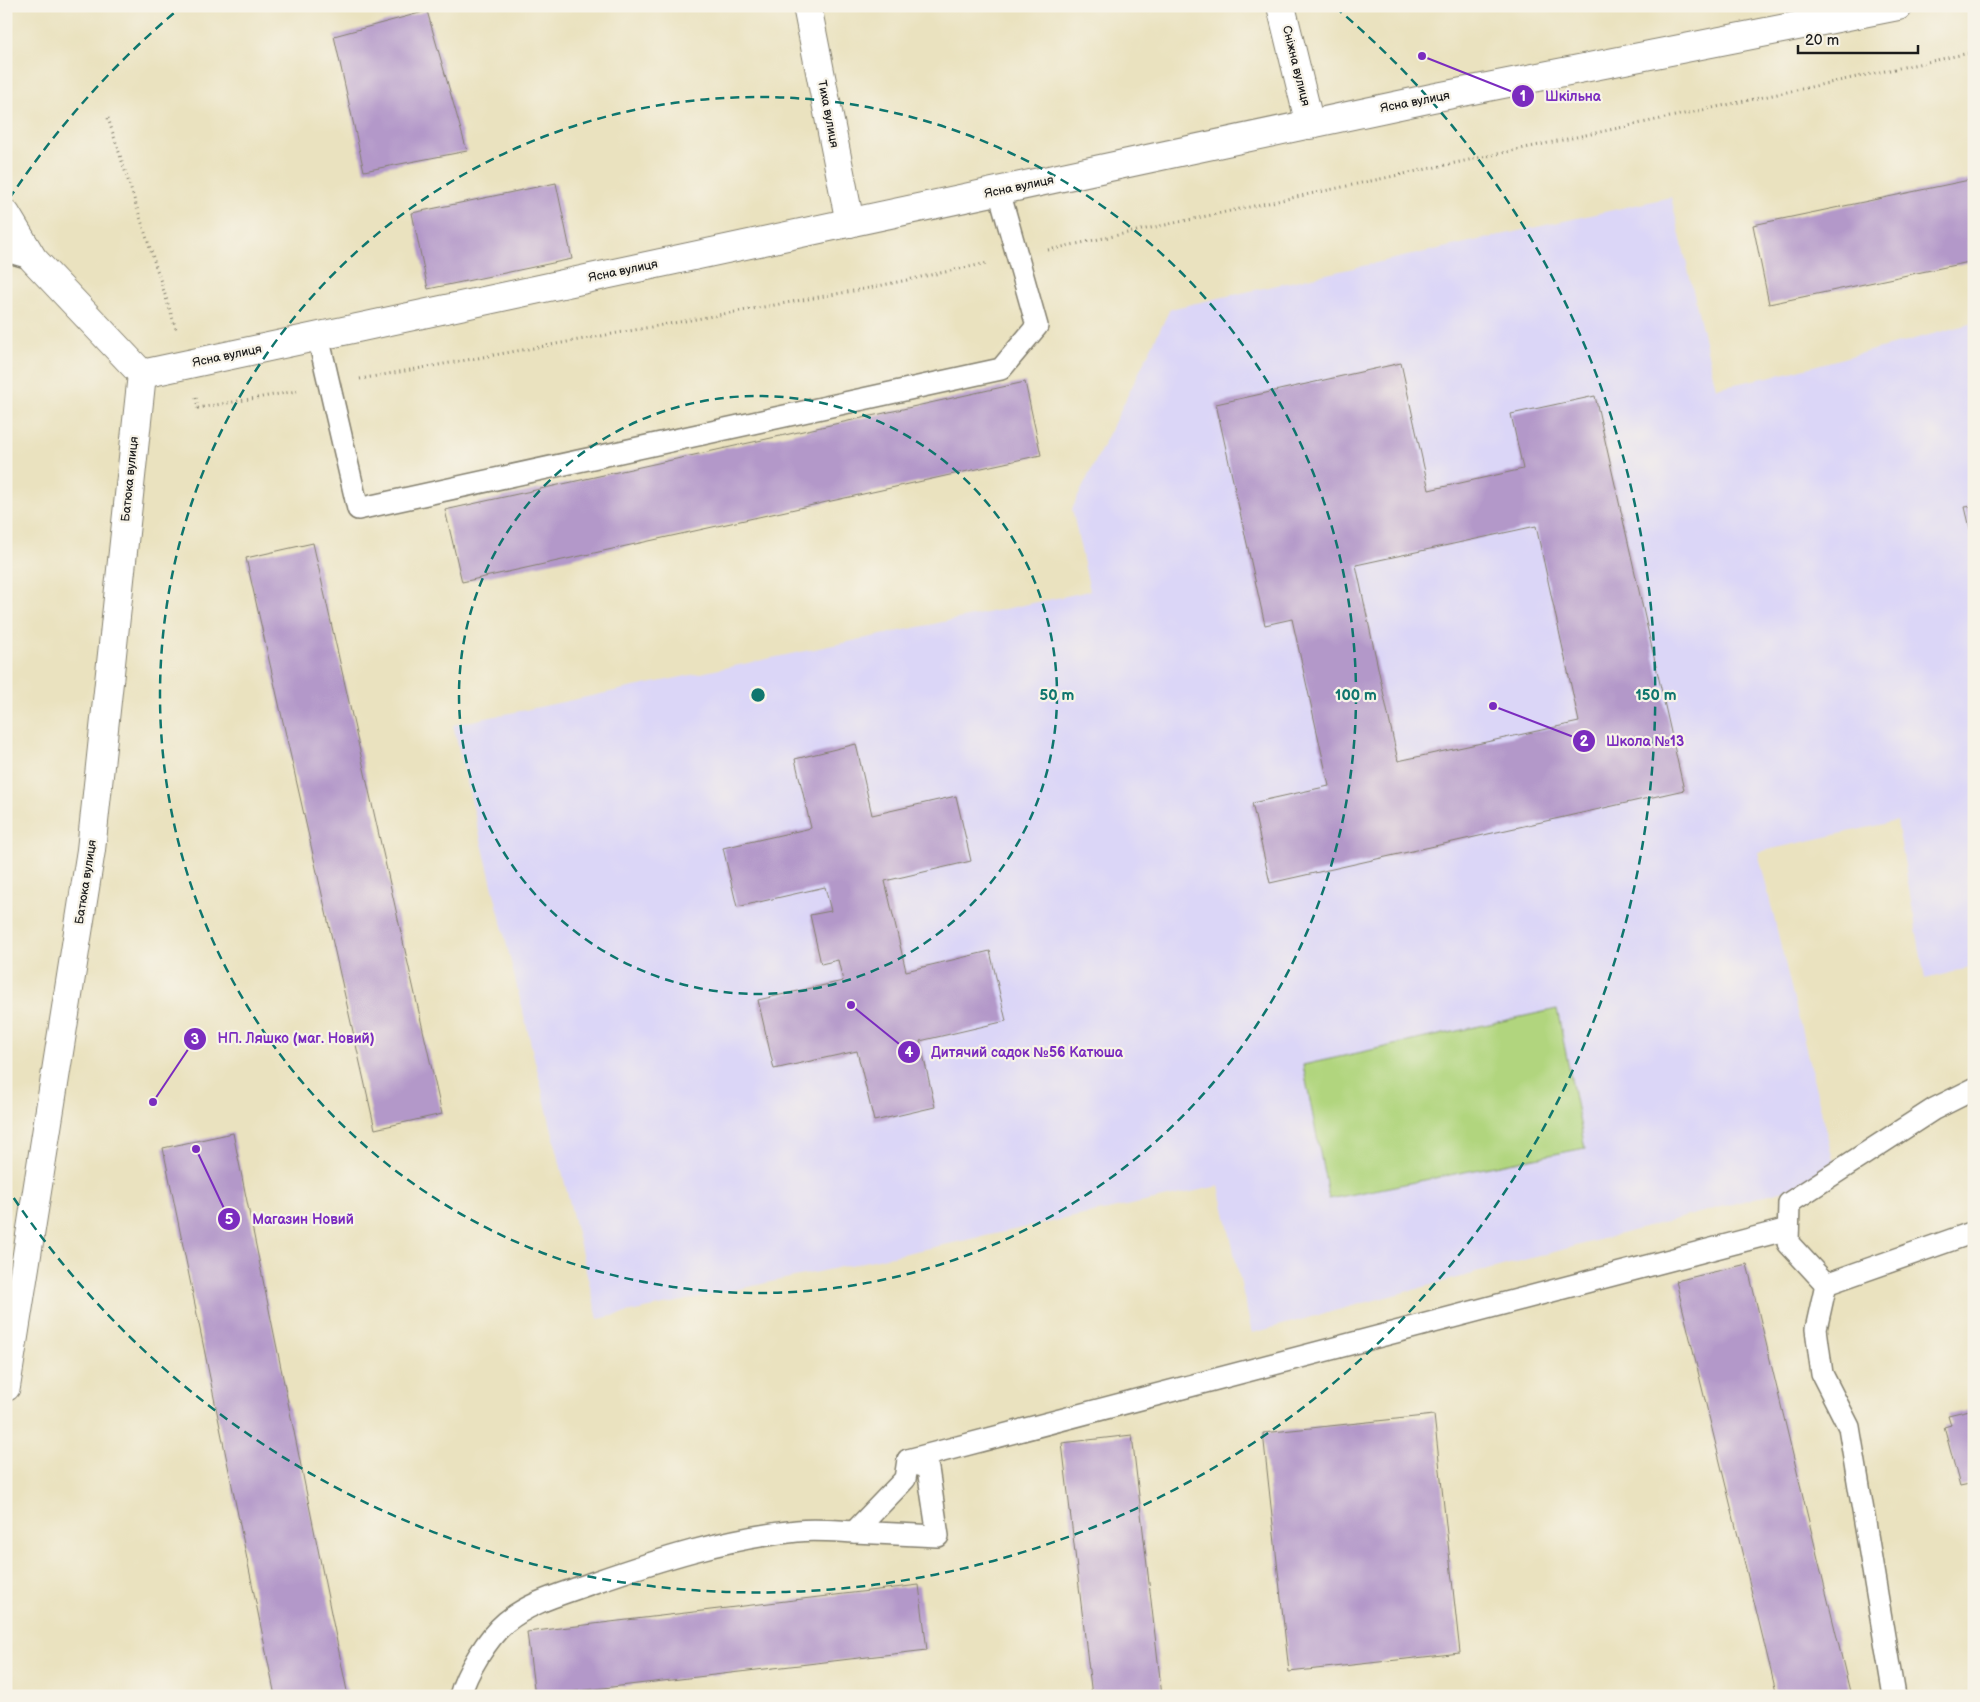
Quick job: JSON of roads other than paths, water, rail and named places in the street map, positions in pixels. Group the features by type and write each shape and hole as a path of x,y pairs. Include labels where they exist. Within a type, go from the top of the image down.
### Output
{"street":[{"name":"Тиха вулиця","path":"807,6 850,223"},
{"name":"Сніжна вулиця","path":"1281,6 1310,125"},
{"name":"Ясна вулиця","path":"142,374 1432,98 1898,6"},
{"path":"6,214 33,259 142,374"},
{"name":"Батюка вулиця","path":"6,1387 92,850 142,374"}],"lane":[{"path":"318,336 358,509 1001,369 1037,326 999,191"},
{"path":"6,251 33,259"},
{"path":"1826,1284 1788,1243 1789,1203 1934,1109 1974,1089"},
{"path":"908,1460 1788,1229"},
{"path":"1826,1284 1974,1232"},
{"path":"1826,1284 1816,1329 1822,1374 1849,1427 1894,1696"},
{"path":"854,1532 905,1479 908,1460"},
{"path":"460,1696 480,1655 505,1623 537,1603 630,1570 723,1542 798,1530 938,1536 928,1469 908,1460"}],"place":[{"name":"Шкільна","path":"1422,56"},
{"name":"Школа №13","path":"1493,706"},
{"name":"Дитячий садок №56 Катюша","path":"851,1005"},
{"name":"НП. Ляшко (маг. Новий)","path":"153,1102"},
{"name":"Магазин Новий","path":"196,1149"}]}
